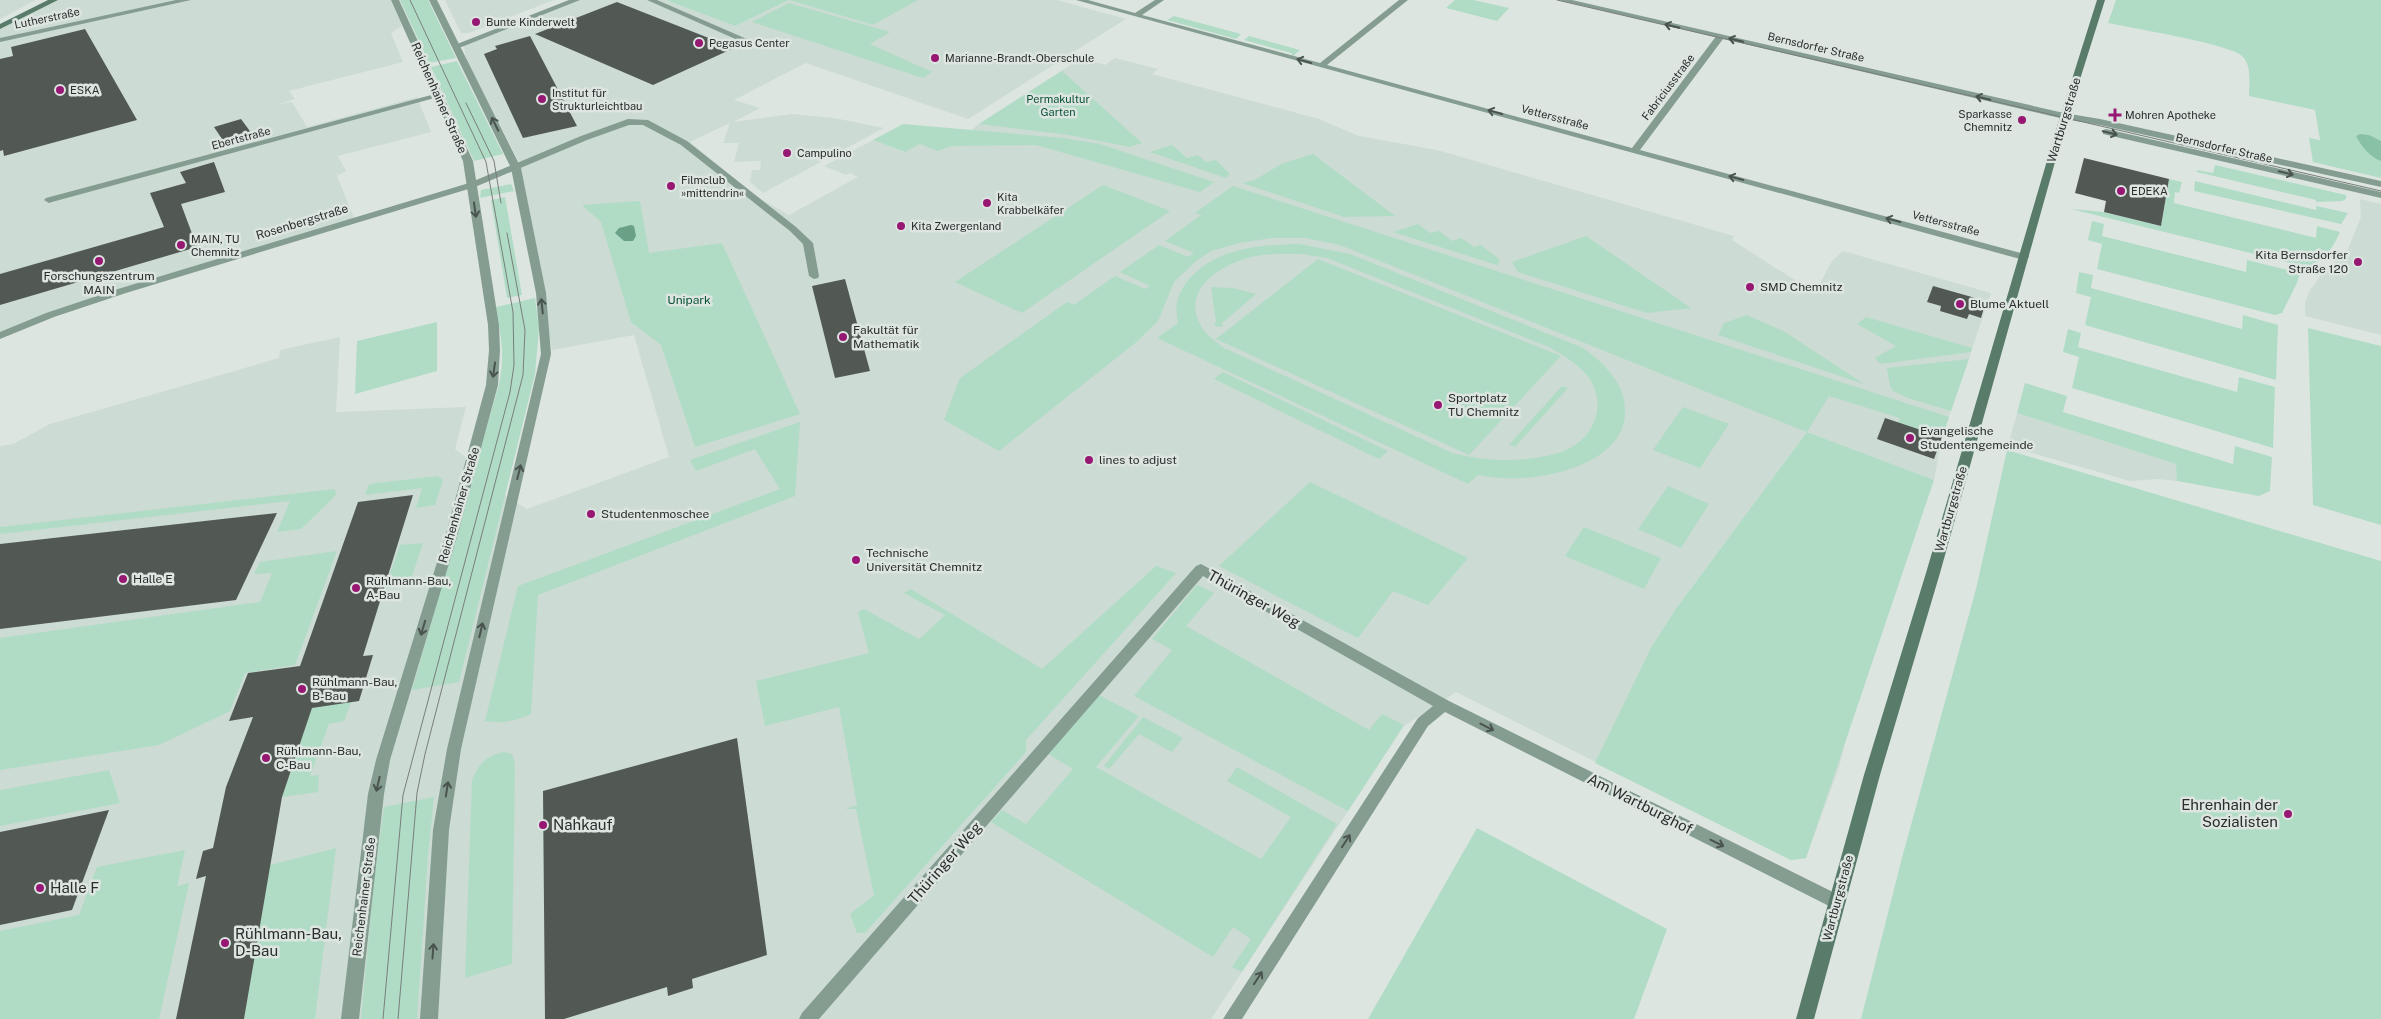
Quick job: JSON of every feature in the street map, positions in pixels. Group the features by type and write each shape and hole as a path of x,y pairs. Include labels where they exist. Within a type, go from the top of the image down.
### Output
{"main road":[{"path":"0,27 54,0"},
{"name":"Wartburgstraße","path":"1805,1019 1836,902 2064,116 2100,0"}],"street":[{"name":"Lutherstraße","path":"0,40 187,0"},
{"name":"Reichenhainer Straße","path":"350,1019 376,794 384,760 452,530 493,378 495,351 491,305 487,290 468,161 395,0"},
{"path":"429,1019 441,830 454,749 546,354 541,293 516,168 433,0"},
{"path":"456,46 576,0"},
{"path":"651,0 752,43"},
{"name":"Vettersstraße","path":"1080,0 1096,2 1136,15 2024,257"},
{"path":"1136,15 1160,0"},
{"path":"1322,66 1404,0"},
{"name":"Bernsdorfer Straße","path":"1562,0 2064,116 2100,122 2381,184"},
{"name":"Fabriciusstraße","path":"1634,151 1720,37"},
{"name":"Ebertstraße","path":"49,200 438,96"},
{"name":"Bernsdorfer Straße","path":"2064,116 2097,130 2381,195"},
{"path":"516,168 618,125 628,122 645,122 684,143 793,228 808,243 814,276"},
{"name":"Rosenbergstraße","path":"0,336 50,315 122,291 472,185 516,168"},
{"name":"Thüringer Weg","path":"808,1019 1201,569 1444,705"},
{"path":"1232,1019 1423,722 1444,705"},
{"name":"Am Wartburghof","path":"1444,705 1836,902"}],"shaded area":[{"path":"0,0 36,0 0,19"},
{"path":"54,0 392,0 402,26 391,33 403,62 289,91 295,99 276,105 292,102 307,127 417,97 431,132 338,156 346,171 337,176 355,220 122,291 0,336 0,27"},
{"name":"Bunte Kinderwelt","path":"445,0 554,0 469,33 461,33"},
{"name":"Technische Universität Chemnitz","path":"576,0 666,0 735,26 789,0 873,25 917,0 1057,0 1126,19 968,119 806,63 734,100 760,108 733,122 792,114 834,118 884,128 763,193 750,182 752,170 760,170 761,161 734,162 739,143 723,143 730,123 690,142 757,197 789,215 858,177 850,173 846,175 824,166 873,140 904,152 920,144 951,146 979,124 1081,58 1105,65 1115,58 1158,69 1152,74 1319,119 1359,136 1437,150 1734,236 1732,240 1815,293 1832,261 1843,251 1991,293 1942,437 1934,480 1807,432 1675,610 1652,646 1850,724 1839,767 1806,858 1791,860 1456,692 1404,726 1211,1019 0,1019 0,446 13,444 50,424 279,358 280,350 340,337 336,412 466,407 455,449 471,461 507,497 527,509 669,457 634,335 552,350 520,164 467,61 463,43"},
{"path":"2360,134 2369,135 2381,141 2381,161 2373,157 2363,147 2356,136"},
{"name":"Kita Bernsdorfer Straße 120","path":"2360,199 2381,204 2381,335 2305,316 2305,303 2310,290 2321,275 2348,249 2361,217"},
{"path":"634,226 636,236 633,241 624,241 615,233 619,228"},
{"path":"2017,413 2177,464 2177,481 2158,479 2130,481 2008,446"}],"green space":[{"path":"400,0 428,0 456,58 429,63"},
{"path":"666,0 789,0 735,26"},
{"path":"789,0 918,0 873,25"},
{"path":"1455,0 1473,0 1509,8 1497,21 1446,8"},
{"path":"2116,0 2381,0 2381,178 2313,162 2309,138 2320,140 2315,110 2249,96 2247,64 2242,56 2234,51 2157,32 2108,23"},
{"path":"789,3 890,32 870,44 932,72 923,78 752,22"},
{"path":"1174,16 1241,34 1236,39 1167,20"},
{"path":"1249,36 1300,50 1293,56 1291,53 1244,40"},
{"path":"457,61 503,154 474,161 431,67"},
{"name":"Permakultur Garten","path":"1062,71 1142,143 1130,147 1069,135 979,124"},
{"path":"903,124 1063,138 1100,144 1214,182 1200,192 1036,145 951,146 938,151 920,144 905,152 873,140"},
{"path":"1172,145 1187,158 1198,155 1206,162 1216,160 1230,174 1226,178 1150,152"},
{"path":"1313,154 1395,216 1344,217 1242,183 1255,180 1281,164"},
{"path":"2215,165 2346,195 2346,199 2342,201 2316,202 2316,200 2197,172 2197,170 2213,173"},
{"path":"2169,179 2182,182 2179,193 2175,192 2174,203 2316,238 2317,226 2340,232 2335,243 2323,258 2307,267 2071,209 2104,212 2161,226"},
{"path":"2195,181 2316,210 2316,206 2348,213 2341,224 2194,191"},
{"path":"511,184 514,191 480,198 481,190"},
{"path":"1103,185 1170,211 1022,313 955,282"},
{"path":"1233,186 1949,417 1942,437 1898,423 1900,418 1829,396 1807,432 1340,245 1306,238 1272,238 1239,243 1211,251 1196,261 1174,282 1158,321 1134,344 999,451 944,420 960,378 1067,302 1074,305 1115,276 1145,289 1150,286 1120,272 1159,245 1188,257 1194,253 1165,241 1201,215 1195,213"},
{"path":"505,197 522,295 507,298 491,200"},
{"name":"Unipark","path":"640,201 649,253 722,243 800,414 695,447 661,345 631,322 601,222 582,205"},
{"path":"2092,221 2104,224 2102,236 2246,272 2247,260 2300,273 2282,313 2275,315 2097,269 2102,244 2088,240"},
{"path":"1418,224 1430,233 1439,231 1452,241 1461,238 1474,247 1481,245 1500,260 1497,265 1393,232"},
{"path":"1586,236 1691,308 1647,313 1518,272 1512,262"},
{"path":"1299,244 1350,254 1583,348 1606,367 1618,383 1622,392 1625,412 1622,430 1612,444 1598,456 1561,472 1521,478 1478,475 1468,484 1157,338 1178,323 1177,307 1180,293 1197,271 1209,262 1237,251 1252,248","holes":["1269,254 1301,254 1327,258 1549,347 1566,357 1587,376 1596,392 1598,403 1596,414 1587,434 1569,449 1545,456 1518,460 1492,460 1452,453 1222,347 1203,329 1197,316 1195,303 1199,292 1206,282 1226,266 1251,257"]},
{"name":"Sportplatz TU Chemnitz","path":"1318,259 1561,356 1469,455 1216,339"},
{"path":"2079,272 2093,275 2091,288 2242,329 2243,315 2278,325 2276,380 2085,325 2091,297 2076,293"},
{"path":"1211,287 1233,288 1256,294 1222,323 1223,326 1217,327 1214,325 1216,322"},
{"path":"535,298 539,328 535,374 459,682 412,690 499,384 502,355 496,307"},
{"path":"1747,315 1785,332 1864,384 1718,335 1724,323"},
{"path":"1866,317 1972,348 1971,352 1880,364 1875,358 1896,346 1857,324"},
{"path":"437,322 437,371 355,394 357,341"},
{"path":"2308,328 2381,346 2381,525 2313,505"},
{"path":"2068,329 2081,333 2078,347 2237,392 2239,377 2275,387 2273,448 2072,388 2079,357 2063,352"},
{"path":"1969,359 1951,411 1908,398 1893,391 1890,386 1887,368"},
{"path":"1223,372 1388,451 1379,459 1214,379"},
{"path":"2025,383 2067,396 2063,412 2233,464 2235,446 2272,457 2270,491 2259,496 2177,481 2176,464 2017,413"},
{"path":"1562,386 1568,388 1515,447 1509,445"},
{"path":"1683,407 1729,424 1700,468 1653,450"},
{"path":"800,422 795,496 538,595 531,714 509,721 485,721 518,586 780,489 755,449 696,471 690,460"},
{"path":"1807,432 1934,480 1806,858 1791,860 1595,763 1652,646 1675,610"},
{"path":"2007,450 2381,561 2381,1019 1861,1019 1903,854 1976,589"},
{"path":"437,476 443,480 435,505 416,508 422,488 365,495 369,484"},
{"path":"1310,482 1468,558 1428,605 1393,591 1358,638 1219,566"},
{"path":"1668,486 1709,504 1681,548 1638,529"},
{"path":"335,489 336,495 301,529 277,532 290,501 0,534 0,527"},
{"path":"1584,527 1661,558 1644,589 1565,556"},
{"path":"423,543 409,585 385,588 400,545"},
{"path":"337,551 295,665 245,673 230,711 159,745 0,770 0,638 260,602 272,573 254,574 260,562"},
{"path":"1156,566 1176,573 1026,740 1026,752 865,933 857,933 850,914 874,895 856,809 845,809 857,805 839,707 765,726 756,681 869,653 858,612 864,609 919,639 945,615 904,593 911,589 1042,669"},
{"path":"1197,585 1214,593 1186,626 1369,730 1382,714 1404,725 1348,811 1134,696 1172,650 1152,639"},
{"path":"1099,695 1139,716 1096,767 1261,859 1291,817 1227,781 1237,767 1337,824 1242,972 1232,967 1251,939 1233,927 1213,957 991,822 1002,810 1026,824 1073,769 1047,753"},
{"path":"351,702 344,721 329,724 310,776 319,775 318,792 282,797 312,708"},
{"path":"1143,717 1183,738 1172,752 1139,734 1109,769 1104,766"},
{"path":"503,752 512,754 515,764 512,964 465,978 472,780 477,769 484,762 492,756"},
{"path":"109,770 120,803 0,826 0,790"},
{"path":"434,797 417,1019 361,1019 374,882 384,807"},
{"path":"1477,828 1667,929 1634,1019 1368,1019"},
{"path":"336,848 315,1019 244,1019 270,865"},
{"path":"185,850 177,886 189,883 159,1019 0,1019 0,931 79,915 97,867"}],"building":[{"name":"Pegasus Center","path":"617,2 734,48 653,85 535,34"},
{"name":"ESKA","path":"85,29 137,120 4,156 3,150 0,151 0,59 13,56 11,47"},
{"name":"Institut für Strukturleichtbau","path":"530,36 577,126 523,138 484,54 497,49 495,46"},
{"path":"241,119 252,134 224,142 214,127"},
{"name":"EDEKA","path":"2084,158 2169,179 2161,226 2104,212 2106,201 2075,193"},
{"name":"Forschungszentrum MAIN","path":"214,162 225,192 181,204 197,247 0,305 0,274 164,227 150,193 186,183 180,172"},
{"name":"Fakultät für Mathematik","path":"845,279 870,371 835,378 812,286"},
{"name":"Blume Aktuell","path":"1933,286 1986,301 1981,318 1969,314 1967,319 1940,311 1941,306 1927,302"},
{"name":"Evangelische Studentengemeinde","path":"1885,418 1942,437 1934,459 1877,439"},
{"path":"413,495 363,656 373,655 359,701 312,708 282,797 244,1019 176,1019 206,876 196,879 203,851 213,848 226,787 253,717 229,721 248,673 300,666 358,502"},
{"name":"Halle E","path":"277,513 236,600 0,629 0,544"},
{"path":"737,738 767,955 692,979 693,988 668,996 667,987 564,1019 545,1019 543,791"},
{"name":"Halle F","path":"109,810 72,910 0,925 0,832"}],"tram line":[{"path":"383,1019 403,795 510,392 514,365 513,312 486,162 410,0"},
{"path":"1557,0 2381,191"},
{"path":"466,103 494,161 501,203"},
{"path":"398,1019 417,793 425,754 523,375 525,330 507,233"}],"place":[{"name":"Bunte Kinderwelt","path":"476,22"},
{"name":"Pegasus Center","path":"699,43"},
{"name":"Marianne-Brandt-Oberschule","path":"935,58"},
{"name":"ESKA","path":"60,90"},
{"name":"Institut für Strukturleichtbau","path":"542,99"},
{"name":"Mohren Apotheke","path":"2115,115"},
{"name":"Sparkasse Chemnitz","path":"2022,120"},
{"name":"Campulino","path":"787,153"},
{"name":"Filmclub »mittendrin«","path":"671,186"},
{"name":"EDEKA","path":"2121,191"},
{"name":"Kita Krabbelkäfer","path":"987,203"},
{"name":"Kita Zwergenland","path":"901,226"},
{"name":"MAIN, TU Chemnitz","path":"181,245"},
{"name":"Forschungszentrum MAIN","path":"99,261"},
{"name":"Kita Bernsdorfer Straße 120","path":"2358,262"},
{"name":"SMD Chemnitz","path":"1750,287"},
{"name":"Blume Aktuell","path":"1960,304"},
{"name":"Fakultät für Mathematik","path":"843,337"},
{"name":"Sportplatz TU Chemnitz","path":"1438,405"},
{"name":"Evangelische Studentengemeinde","path":"1910,438"},
{"name":"lines to adjust","path":"1089,460"},
{"name":"Studentenmoschee","path":"591,514"},
{"name":"Technische Universität Chemnitz","path":"856,560"},
{"name":"Halle E","path":"123,579"},
{"name":"Rühlmann-Bau, A-Bau","path":"356,588"},
{"name":"Rühlmann-Bau, B-Bau","path":"302,689"},
{"name":"Rühlmann-Bau, C-Bau","path":"266,758"},
{"name":"Ehrenhain der Sozialisten","path":"2288,814"},
{"name":"Nahkauf","path":"543,825"},
{"name":"Halle F","path":"40,888"},
{"name":"Rühlmann-Bau, D-Bau","path":"225,943"}]}
